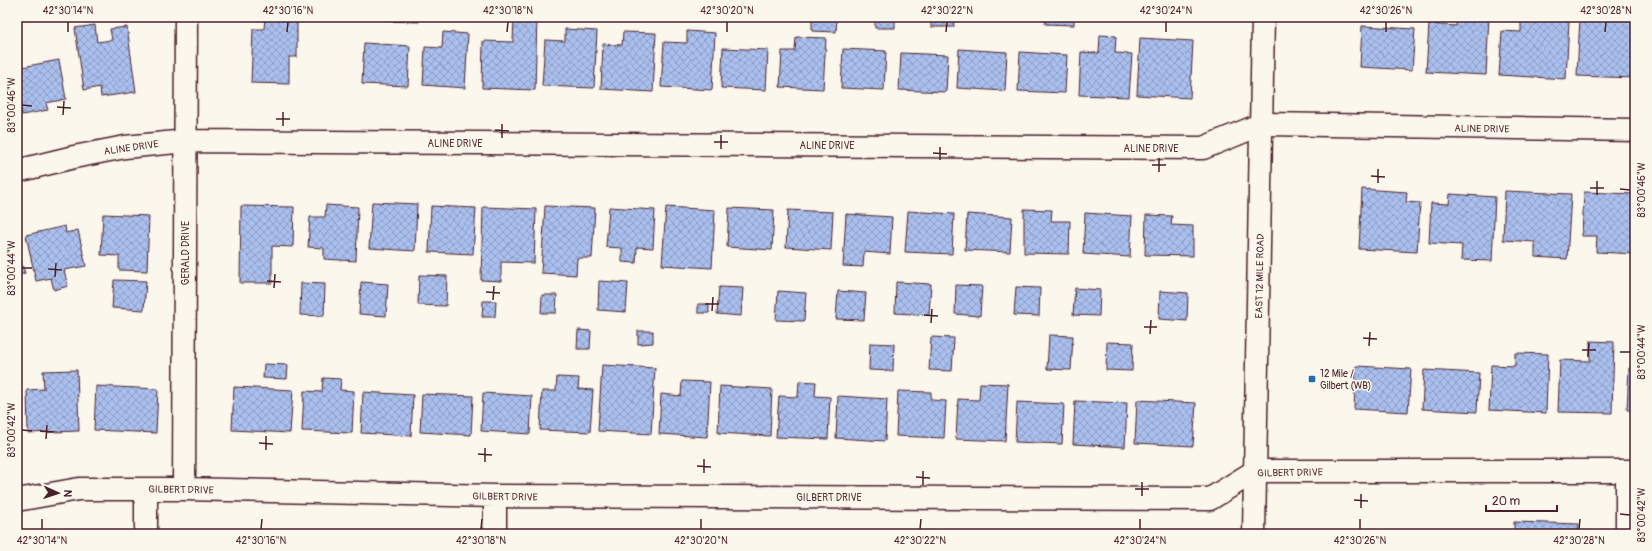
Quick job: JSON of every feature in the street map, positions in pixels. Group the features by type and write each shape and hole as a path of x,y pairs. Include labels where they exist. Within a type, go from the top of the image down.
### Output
{"street":[{"name":"GERALD DRIVE","path":"184,488 186,17"},
{"name":"EAST 12 MILE ROAD","path":"1254,534 1263,17"},
{"name":"ALINE DRIVE","path":"17,171 74,157 126,147 186,140 1203,148 1262,124 1635,130"},
{"name":"GILBERT DRIVE","path":"17,500 80,489 184,488 495,496 1210,499 1255,471 1631,471"},
{"path":"1627,534 1631,471"},
{"path":"146,489 146,534"},
{"path":"494,534 495,496"}],"building":[{"path":"265,17 297,17 297,57 289,57 289,84 251,83 253,29 264,29"},
{"path":"388,17 419,17 419,22 388,21"},
{"path":"514,17 537,17 535,90 482,88 483,41 513,42"},
{"path":"749,17 776,17 776,20 749,19"},
{"path":"812,17 837,17 836,32 812,31"},
{"path":"875,17 895,17 895,28 875,28"},
{"path":"931,17 953,17 954,27 931,27"},
{"path":"987,17 1015,17 1014,22 987,20"},
{"path":"1046,17 1074,17 1074,25 1045,24"},
{"path":"1457,17 1489,17 1486,75 1426,72 1429,24 1456,26"},
{"path":"1580,17 1635,17 1635,78 1577,76"},
{"path":"1521,18 1569,21 1566,79 1499,75 1502,31 1521,32"},
{"path":"95,25 97,42 112,40 110,29 127,27 136,92 101,97 100,87 84,90 75,28"},
{"path":"1362,26 1415,29 1412,70 1360,67"},
{"path":"565,29 597,31 594,88 542,86 545,40 565,41"},
{"path":"687,31 715,33 712,90 661,87 664,42 687,43"},
{"path":"443,32 468,34 465,88 423,85 425,47 442,48"},
{"path":"623,32 656,33 653,92 601,89 603,44 622,45"},
{"path":"1100,35 1116,36 1115,53 1132,54 1129,97 1079,95 1081,52 1099,53"},
{"path":"796,37 826,38 823,89 780,87 782,51 795,51"},
{"path":"1140,38 1193,41 1190,98 1137,95"},
{"path":"364,43 410,46 408,86 362,84"},
{"path":"723,48 768,50 766,90 721,88"},
{"path":"843,49 886,51 884,90 841,88"},
{"path":"959,49 1007,52 1005,91 957,88"},
{"path":"1020,52 1067,55 1065,93 1018,91"},
{"path":"901,53 948,55 946,92 899,90"},
{"path":"59,60 66,99 46,103 48,110 22,115 17,88 17,68"},
{"path":"1362,189 1407,192 1406,202 1420,203 1417,252 1359,249"},
{"path":"1505,191 1571,194 1567,259 1535,257 1535,242 1503,240"},
{"path":"1584,192 1635,194 1635,254 1596,252 1597,236 1582,236"},
{"path":"1450,194 1495,197 1492,261 1461,260 1462,245 1429,243 1431,203 1449,204"},
{"path":"372,202 417,204 415,251 369,248"},
{"path":"326,205 358,207 356,261 324,259 324,248 308,247 310,217 325,217"},
{"path":"241,206 294,207 293,247 272,246 272,283 240,283"},
{"path":"431,206 476,208 473,254 429,252"},
{"path":"545,206 595,208 592,258 577,258 576,275 541,273"},
{"path":"483,207 536,209 534,263 501,262 501,281 481,280"},
{"path":"609,207 655,210 653,248 637,247 636,263 622,262 622,248 606,247"},
{"path":"666,207 715,210 712,268 662,265"},
{"path":"729,208 774,210 772,250 727,247"},
{"path":"1024,209 1052,210 1051,221 1070,221 1069,254 1024,253"},
{"path":"788,210 833,212 831,250 786,247"},
{"path":"908,211 954,214 952,254 905,252"},
{"path":"1085,213 1132,216 1130,257 1083,254"},
{"path":"103,214 149,216 147,271 119,270 119,256 101,255"},
{"path":"846,214 892,217 890,254 864,252 863,267 843,266"},
{"path":"967,214 1012,217 1010,252 965,250"},
{"path":"1146,215 1172,216 1171,225 1193,226 1193,256 1145,255"},
{"path":"65,226 66,233 78,230 86,266 64,270 68,286 54,290 51,278 36,281 26,235"},
{"path":"17,251 25,273 17,276"},
{"path":"419,275 447,276 446,306 418,305"},
{"path":"114,280 146,281 144,310 112,308"},
{"path":"599,281 628,283 626,312 598,310"},
{"path":"361,282 388,284 386,316 359,314"},
{"path":"896,282 931,284 929,315 895,313"},
{"path":"301,283 325,284 324,316 300,315"},
{"path":"956,285 982,286 980,316 955,314"},
{"path":"719,287 743,288 741,316 717,314"},
{"path":"1016,287 1040,288 1039,316 1014,315"},
{"path":"1075,288 1100,290 1099,316 1073,315"},
{"path":"778,291 806,293 804,321 776,320"},
{"path":"838,291 866,293 864,320 836,319"},
{"path":"1160,291 1188,293 1187,321 1159,319"},
{"path":"542,295 557,295 556,313 541,313"},
{"path":"483,301 496,301 495,317 482,317"},
{"path":"698,304 709,304 709,313 698,313"},
{"path":"578,330 591,331 590,349 577,349"},
{"path":"638,331 653,331 653,343 638,344"},
{"path":"1049,335 1073,336 1071,370 1047,369"},
{"path":"931,337 954,338 952,371 929,370"},
{"path":"1590,341 1614,342 1612,413 1558,412 1560,360 1590,361"},
{"path":"1107,342 1133,343 1132,371 1106,370"},
{"path":"870,343 894,344 893,371 869,370"},
{"path":"1515,353 1548,354 1546,413 1489,410 1491,365 1515,366"},
{"path":"264,364 288,365 287,379 263,378"},
{"path":"602,365 655,368 651,434 598,431"},
{"path":"1356,366 1411,369 1408,412 1354,409"},
{"path":"1629,368 1635,369 1635,410 1627,410"},
{"path":"77,370 79,431 28,433 27,390 44,389 43,371"},
{"path":"1424,370 1479,373 1477,412 1422,409"},
{"path":"557,377 579,378 578,389 593,390 590,432 540,430 542,391 556,391"},
{"path":"323,378 341,379 340,390 354,391 352,433 302,431 304,391 322,392"},
{"path":"682,381 710,382 707,437 659,434 661,394 681,396"},
{"path":"799,381 816,382 815,396 830,397 828,439 776,437 779,396 798,397"},
{"path":"980,383 1008,384 1005,441 956,439 958,399 979,400"},
{"path":"96,386 158,389 156,433 94,430"},
{"path":"720,386 772,389 770,436 718,433"},
{"path":"234,387 293,390 290,433 232,430"},
{"path":"898,391 931,392 931,400 946,401 944,438 896,436"},
{"path":"363,392 413,395 411,436 361,433"},
{"path":"483,393 532,396 530,434 481,431"},
{"path":"422,394 473,396 471,435 420,432"},
{"path":"838,396 887,399 885,441 836,438"},
{"path":"1137,400 1196,403 1193,446 1135,443"},
{"path":"1075,401 1127,403 1125,447 1073,444"},
{"path":"1017,402 1064,404 1062,444 1015,442"},
{"path":"1514,522 1579,524 1578,534 1514,534"}],"place":[{"name":"12 Mile / Gilbert (WB)","path":"1312,379"}]}
